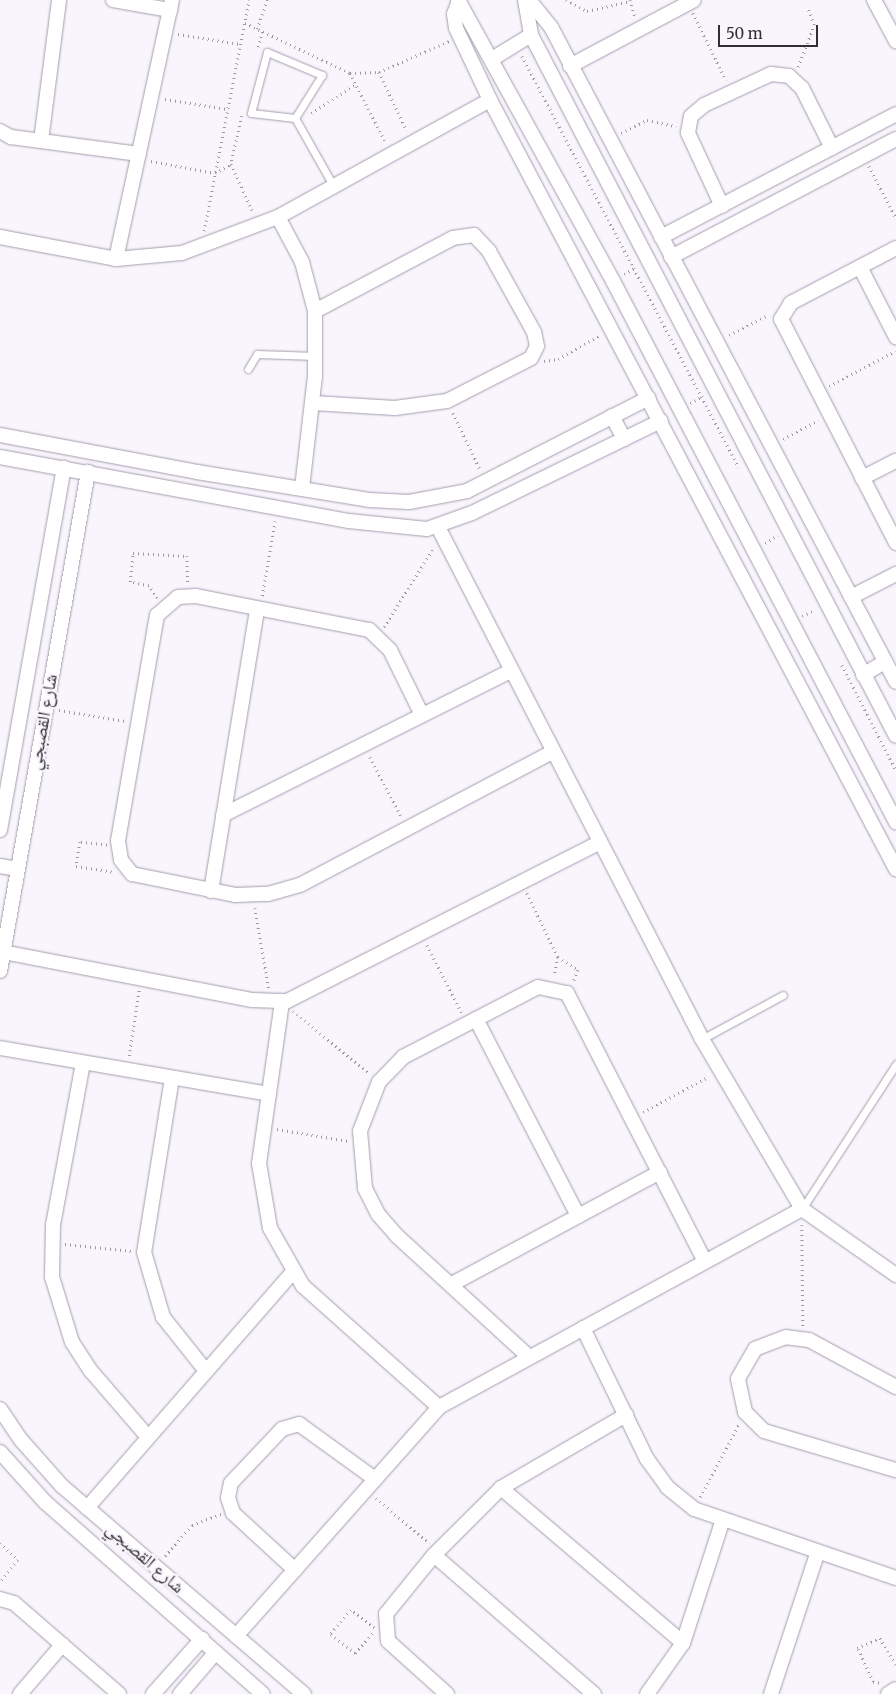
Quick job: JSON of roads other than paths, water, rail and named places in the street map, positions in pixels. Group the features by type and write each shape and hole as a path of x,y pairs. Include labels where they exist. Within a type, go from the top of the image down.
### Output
{"street":[{"path":"40,141 59,0"},
{"path":"113,0 171,5 116,259"},
{"path":"525,0 531,35 717,388 896,736"},
{"path":"529,0 551,27 896,682"},
{"path":"874,0 896,41"},
{"path":"458,1 454,14 459,36 490,100 896,869"},
{"path":"458,1 492,59 613,281 896,822"},
{"path":"570,66 691,2"},
{"path":"492,59 531,35"},
{"path":"722,206 688,133 696,109 771,74 796,81 832,148"},
{"path":"0,238 116,259 161,258 201,246 278,217 490,100"},
{"path":"661,237 896,114"},
{"path":"0,132 40,141 138,156"},
{"path":"671,257 896,139"},
{"path":"618,202 637,192"},
{"path":"278,217 302,262 315,311 316,356 313,403 302,488"},
{"path":"693,221 703,240"},
{"path":"313,403 395,408 447,401 530,358 537,346 534,332 483,241 474,235 453,238 315,311"},
{"path":"896,248 791,302 783,312 782,326 896,543"},
{"path":"860,267 896,337"},
{"path":"593,293 613,281"},
{"path":"0,435 197,472 409,502 448,496 486,481 648,398"},
{"path":"612,416 624,439"},
{"path":"0,457 349,521 440,532 661,421"},
{"path":"862,478 896,461"},
{"name":"شارع القصبجي","path":"0,830 2,808 64,468"},
{"name":"شارع القصبجي","path":"0,971 88,472"},
{"path":"197,472 203,495"},
{"path":"787,523 804,508"},
{"path":"56,512 79,516"},
{"path":"440,532 598,843 702,1039 802,1209 896,1275"},
{"path":"851,597 896,574"},
{"path":"422,715 390,650 377,636 355,625 258,610 187,596 162,608 139,723 118,846 121,860 132,874 211,891 253,895 300,885 552,752"},
{"path":"211,891 258,610"},
{"path":"781,648 800,636"},
{"path":"863,675 886,662"},
{"path":"223,815 510,671"},
{"path":"3,952 277,1002 304,997 598,843"},
{"path":"0,866 17,869"},
{"path":"528,1356 378,1214 365,1188 360,1142 368,1103 379,1082 403,1057 472,1021 548,986 568,994 705,1261"},
{"path":"277,1002 269,1094 259,1163 262,1196 270,1228 293,1272 303,1286 439,1407"},
{"path":"472,1021 578,1216"},
{"path":"0,1048 269,1094"},
{"path":"83,1062 51,1242 59,1310 72,1342 91,1371 148,1437"},
{"path":"172,1078 144,1252 163,1317 206,1371"},
{"path":"452,1284 660,1172"},
{"path":"236,1636 439,1407 528,1356 802,1209"},
{"path":"87,1508 293,1272"},
{"path":"583,1328 626,1415 667,1487 694,1510 722,1522 817,1554 896,1578"},
{"path":"896,1387 803,1339 786,1336 754,1349 738,1379 745,1412 764,1431 896,1470"},
{"name":"شارع القصبجي","path":"0,1408 40,1464 87,1508 304,1694"},
{"path":"447,1694 388,1641 386,1614 436,1553 501,1488 626,1415"},
{"path":"295,1570 233,1513 228,1498 231,1483 290,1425 307,1426 371,1484"},
{"name":"شارع القصبجي","path":"0,1452 45,1502 263,1694"},
{"path":"501,1488 683,1643"},
{"path":"647,1694 683,1643 722,1522"},
{"path":"436,1553 594,1694"},
{"path":"771,1694 817,1554"},
{"path":"0,1599 14,1603 119,1694"},
{"path":"153,1694 202,1639"},
{"path":"20,1694 62,1645"},
{"path":"180,1694 216,1652"},
{"path":"888,1694 896,1689"}],"lane":[{"path":"267,52 322,75 296,120 250,113 267,52"},
{"path":"296,120 334,186"},
{"path":"248,369 257,354 316,356"},
{"path":"702,1039 783,995"},
{"path":"802,1209 896,1064"}]}
